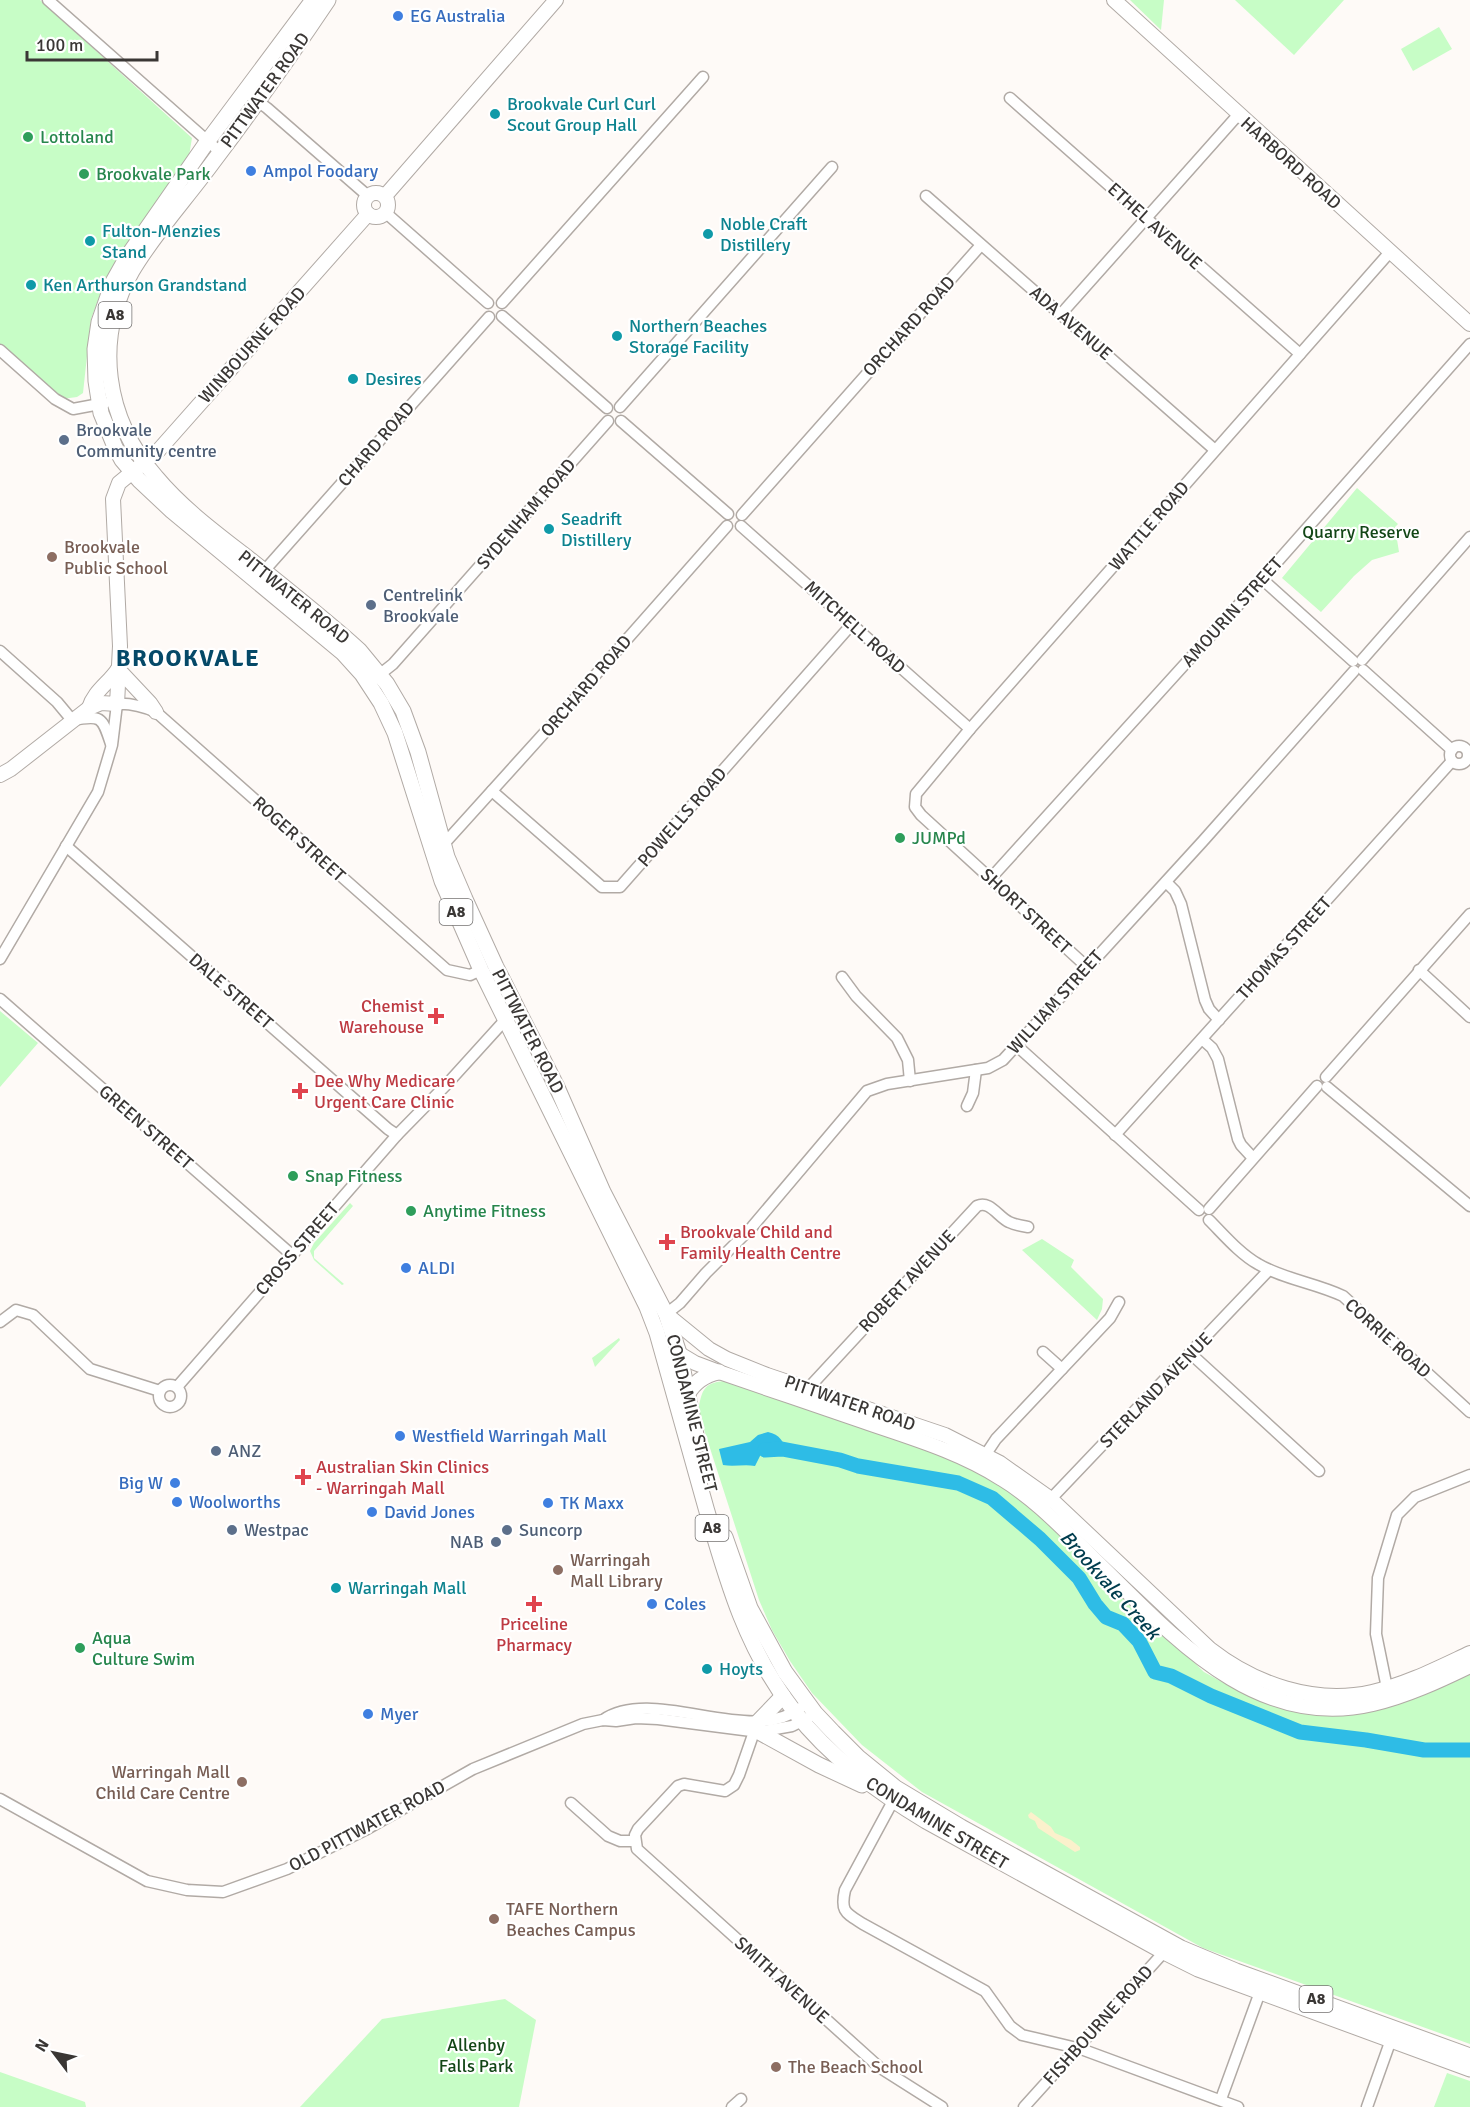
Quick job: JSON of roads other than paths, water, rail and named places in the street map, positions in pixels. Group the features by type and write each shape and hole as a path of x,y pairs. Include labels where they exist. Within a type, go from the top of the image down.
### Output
{"highway":[{"name":"PITTWATER ROAD","path":"313,0 251,97 220,152 138,261 124,289 114,317 110,346 107,403 109,435 122,460 132,473 172,511 328,639 397,700 409,726 443,845 453,871 486,946 556,1085 603,1192 666,1314"},
{"name":"PITTWATER ROAD","path":"328,0 251,97 207,142 127,257 105,302 99,322 95,349 96,381 144,462 181,503 351,643 374,679 395,733 435,863 481,970 647,1307 657,1333"},
{"name":"CROSS STREET","path":"506,1019 518,1008"},
{"name":"CONDAMINE STREET","path":"666,1314 680,1356 708,1482 743,1593 805,1712 843,1763 893,1802 1167,1947 1236,1971 1393,2034 1470,2069"},
{"name":"CONDAMINE STREET","path":"657,1333 733,1598 758,1657 783,1696 896,1788 1167,1947 1198,1969 1260,1992 1470,2056"},
{"path":"687,1395 702,1377 719,1372"},
{"path":"783,1696 757,1729 851,1781 876,1789"}],"main road":[{"path":"385,196 556,0"},
{"name":"HARBORD ROAD","path":"1113,0 1470,324"},
{"path":"376,192 385,196 388,202 386,213 379,217 368,214 364,203 368,196 376,192"},
{"name":"WINBOURNE ROAD","path":"132,473 158,451 368,214"},
{"path":"0,775 11,769 89,708 101,703 117,704 119,618 113,500 117,487 132,473"},
{"path":"89,708 92,698 107,684 118,669"},
{"path":"118,669 156,712"},
{"name":"PITTWATER ROAD","path":"666,1314 709,1349 803,1394"},
{"path":"657,1333 680,1356"},
{"name":"PITTWATER ROAD","path":"680,1356 719,1372 945,1435 982,1460 1021,1491 1046,1504 1204,1662 1242,1686 1263,1696 1303,1706 1342,1708 1373,1704 1410,1681 1470,1653"},
{"name":"PITTWATER ROAD","path":"1388,1693 1419,1690 1470,1666"}],"street":[{"path":"48,0 220,152"},
{"path":"502,303 703,77"},
{"path":"251,97 368,196"},
{"name":"ETHEL AVENUE","path":"1010,98 1300,354"},
{"path":"1061,314 1238,115"},
{"path":"620,407 832,167"},
{"name":"ADA AVENUE","path":"926,196 1215,450"},
{"path":"386,213 488,303"},
{"name":"ORCHARD ROAD","path":"741,521 981,245"},
{"name":"WATTLE ROAD","path":"915,804 919,789 970,729 1390,252"},
{"path":"495,300 502,303 505,309 502,316 495,319 489,317 486,310 488,303 495,300"},
{"path":"502,316 607,408"},
{"name":"CHARD ROAD","path":"264,571 489,317"},
{"name":"AMOURIN STREET","path":"991,878 1262,579 1470,344"},
{"path":"0,350 55,399 73,408 107,403"},
{"path":"614,405 620,407 623,413 621,421 615,424 608,421 604,415 607,408 614,405"},
{"name":"SYDENHAM ROAD","path":"374,679 393,664 608,421"},
{"path":"621,421 734,529 741,521 735,511 727,520"},
{"name":"ORCHARD ROAD","path":"443,845 727,520"},
{"name":"MITCHELL ROAD","path":"741,521 970,729"},
{"name":"WILLIAM STREET","path":"666,1314 680,1303 752,1227 862,1096 873,1088 976,1070 999,1063 1166,882 1470,537"},
{"path":"1262,579 1358,665 1460,764 1468,763 1467,745 1459,746 1452,755"},
{"name":"POWELLS ROAD","path":"492,791 602,887 620,887 852,624"},
{"path":"0,651 57,702 72,720 97,718 106,727 112,746"},
{"path":"0,959 98,792 112,746 117,704"},
{"name":"ROGER STREET","path":"117,704 141,705 156,712 442,966 452,972 470,975 481,970"},
{"name":"THOMAS STREET","path":"1115,1135 1452,755"},
{"name":"SHORT STREET","path":"915,804 921,815 1087,967"},
{"name":"DALE STREET","path":"66,846 397,1135"},
{"path":"1166,882 1182,904 1205,1000 1209,1009 1219,1020"},
{"path":"1206,1213 1470,914"},
{"path":"1419,970 1470,1017"},
{"path":"842,977 856,996 897,1038 908,1060 910,1081"},
{"name":"GREEN STREET","path":"0,999 292,1255"},
{"name":"CROSS STREET","path":"177,1387 397,1135 506,1019"},
{"path":"1202,1039 1212,1048 1218,1059 1238,1139 1253,1158"},
{"name":"CORRIE ROAD","path":"1016,1045 1115,1135 1206,1213 1255,1262 1269,1270 1325,1287 1343,1296 1470,1412"},
{"path":"967,1106 973,1093 976,1070"},
{"path":"1323,1083 1470,1206"},
{"name":"ROBERT AVENUE","path":"803,1394 977,1206 987,1205 1009,1222 1028,1227"},
{"name":"STERLAND AVENUE","path":"1046,1504 1269,1270"},
{"path":"982,1460 996,1439 1110,1318 1119,1302"},
{"path":"0,1322 16,1310 33,1315 90,1369 160,1391"},
{"path":"1043,1352 1062,1369"},
{"path":"1191,1354 1319,1471"},
{"path":"167,1385 177,1387 182,1395 181,1399 173,1407 166,1407 159,1399 160,1391 167,1385"},
{"path":"1388,1693 1376,1634 1378,1578 1397,1515 1415,1497 1470,1475"},
{"name":"OLD PITTWATER ROAD","path":"0,1799 147,1881 187,1890 223,1892 287,1869 346,1840 495,1759 583,1724 603,1720 613,1713 659,1710 757,1729 777,1730 805,1712"},
{"path":"571,1803 608,1836 620,1841 635,1841 638,1829 678,1786 684,1784 725,1791 734,1785 757,1729"},
{"path":"893,1802 845,1890 842,1903 845,1912 985,1991 1010,2026 1022,2035 1077,2048 1238,2107"},
{"name":"SMITH AVENUE","path":"635,1841 637,1850 879,2067 942,2107"},
{"name":"FISHBOURNE ROAD","path":"1024,2107 1167,1947"},
{"path":"1221,2099 1260,1992"},
{"path":"1367,2107 1393,2034"},
{"path":"732,2107 741,2099"}],"water":[{"path":"768,1432 781,1439 786,1453 761,1454 755,1466 723,1465 719,1449 750,1442 758,1435"}],"waterway":[{"name":"Brookvale Creek","path":"765,1450 782,1449 840,1460 858,1466 958,1483 992,1498 1040,1539 1079,1578 1106,1617 1123,1624 1139,1641 1155,1672 1171,1676 1211,1696 1300,1732 1424,1750 1470,1750"}],"place":[{"name":"EG Australia","path":"398,16"},
{"name":"Brookvale Curl Curl Scout Group Hall","path":"495,114"},
{"name":"Lottoland","path":"28,137"},
{"name":"Ampol Foodary","path":"251,171"},
{"name":"Brookvale Park","path":"84,174"},
{"name":"Noble Craft Distillery","path":"708,234"},
{"name":"Fulton-Menzies Stand","path":"90,241"},
{"name":"Ken Arthurson Grandstand","path":"31,285"},
{"name":"Northern Beaches Storage Facility","path":"617,336"},
{"name":"Desires","path":"353,379"},
{"name":"Brookvale Community centre","path":"64,440"},
{"name":"Seadrift Distillery","path":"549,529"},
{"name":"Brookvale Public School","path":"52,557"},
{"name":"Centrelink Brookvale","path":"371,605"},
{"name":"JUMPd","path":"900,838"},
{"name":"Chemist Warehouse","path":"436,1016"},
{"name":"Dee Why Medicare Urgent Care Clinic","path":"300,1091"},
{"name":"Snap Fitness","path":"293,1176"},
{"name":"Anytime Fitness","path":"411,1211"},
{"name":"Brookvale Child and Family Health Centre","path":"667,1242"},
{"name":"ALDI","path":"406,1268"},
{"name":"Westfield Warringah Mall","path":"400,1436"},
{"name":"ANZ","path":"216,1451"},
{"name":"Australian Skin Clinics - Warringah Mall","path":"303,1477"},
{"name":"Big W","path":"175,1483"},
{"name":"Woolworths","path":"177,1502"},
{"name":"TK Maxx","path":"548,1503"},
{"name":"David Jones","path":"372,1512"},
{"name":"Westpac","path":"232,1530"},
{"name":"Suncorp","path":"507,1530"},
{"name":"NAB","path":"496,1542"},
{"name":"Warringah Mall Library","path":"558,1570"},
{"name":"Warringah Mall","path":"336,1588"},
{"name":"Priceline Pharmacy","path":"534,1604"},
{"name":"Coles","path":"652,1604"},
{"name":"Aqua Culture Swim","path":"80,1648"},
{"name":"Hoyts","path":"707,1669"},
{"name":"Myer","path":"368,1714"},
{"name":"Warringah Mall Child Care Centre","path":"242,1782"},
{"name":"TAFE Northern Beaches Campus","path":"494,1919"},
{"name":"The Beach School","path":"776,2067"}],"district":[{"name":"BROOKVALE","path":"188,658"}],"park label":[{"name":"Quarry Reserve","path":"1361,532"},
{"name":"Allenby Falls Park","path":"476,2055"}]}
